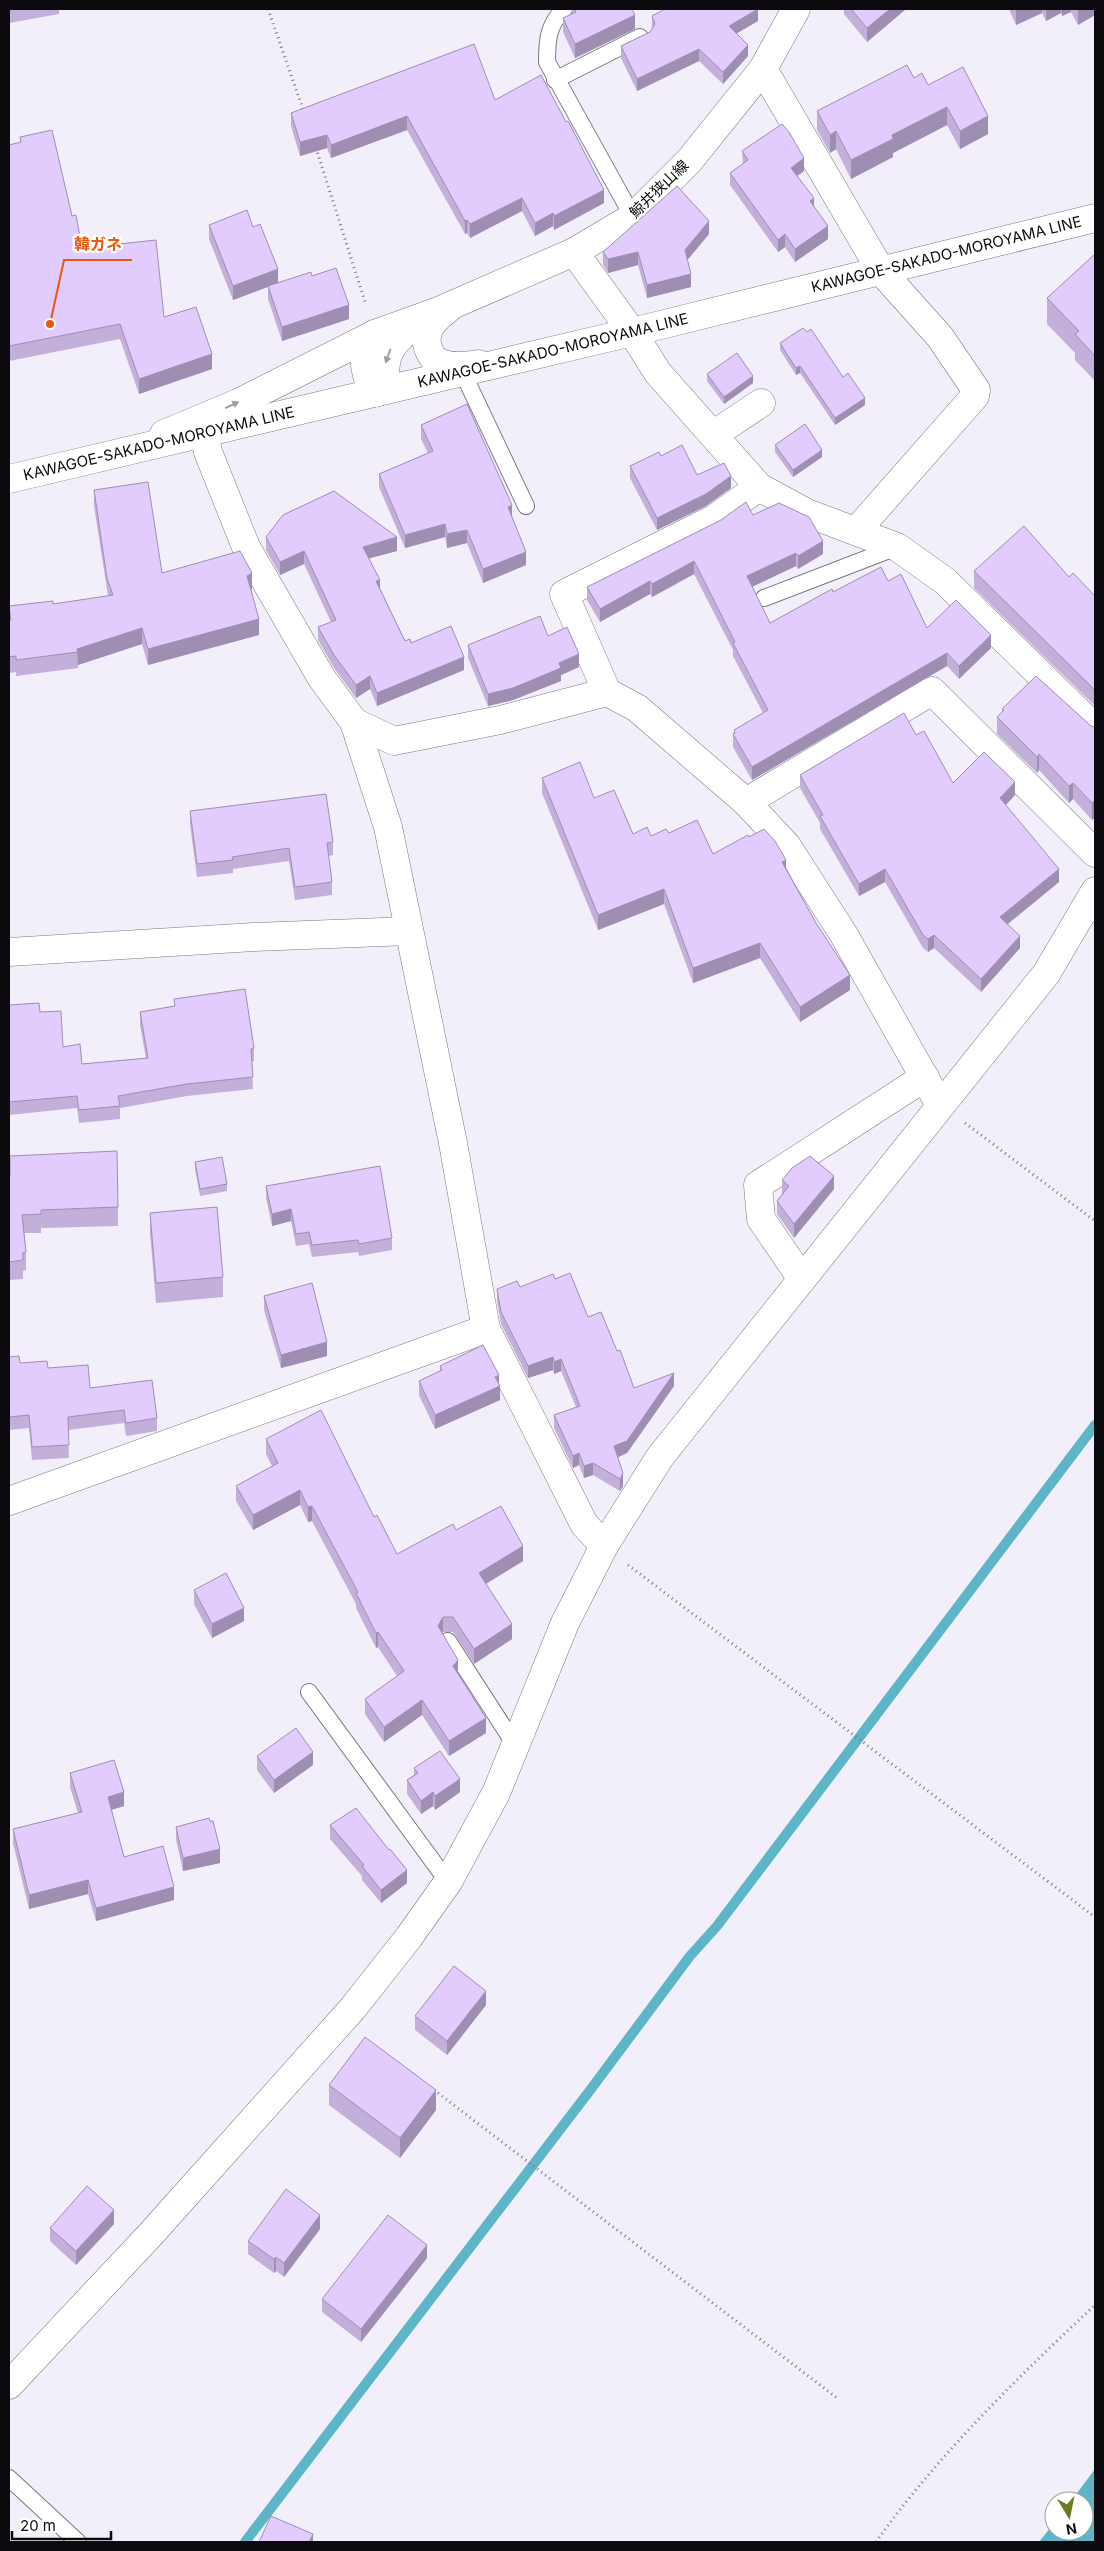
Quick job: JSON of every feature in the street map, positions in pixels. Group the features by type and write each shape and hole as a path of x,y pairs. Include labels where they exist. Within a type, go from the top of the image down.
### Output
{"street":[{"name":"鯨井狭山線","path":"444,309 574,252 633,217 689,161 763,69 796,9"},
{"path":"763,69 881,271 940,337 976,390 975,396 857,530"},
{"name":"KAWAGOE-SAKADO-MOROYAMA LINE","path":"9,479 632,332 1095,218"},
{"path":"574,252 632,332 658,373 760,487 806,512 857,530 896,547 945,581 1095,728"},
{"path":"375,334 367,346 364,360 369,381 376,393 383,386 385,362 392,347 410,330 444,309"},
{"path":"72,465 200,420 375,334 444,309"},
{"path":"444,309 428,328 428,348 438,362 466,366 513,360"},
{"path":"713,435 761,403"},
{"path":"204,434 208,452 246,547 321,677 354,722 388,827 453,1143 486,1329 584,1524 604,1546"},
{"path":"760,487 714,519 564,594 607,692 637,708 746,802 792,854 844,935 940,1105"},
{"path":"746,802 932,691 1095,853"},
{"path":"354,722 394,741 500,720 607,692"},
{"path":"9,2385 150,2235 353,2008 409,1937 448,1882 496,1793 565,1623 604,1546 660,1457 1046,974 1095,891"},
{"path":"9,952 254,937 409,931"},
{"path":"802,1279 761,1219 758,1185 925,1077"},
{"path":"9,1501 486,1329"}],"lane":[{"path":"564,9 556,17 547,36 547,62 555,80 633,217"},
{"path":"555,80 645,34"},
{"path":"462,371 526,506"},
{"path":"764,598 896,547"},
{"path":"448,1641 515,1745"},
{"path":"309,1692 448,1882"},
{"path":"9,2478 78,2542"}],"path":[{"path":"268,9 306,119"},
{"path":"315,147 375,334"},
{"path":"940,1105 1095,1221"},
{"path":"604,1546 633,1570 1095,1917"},
{"path":"429,2086 837,2398"},
{"path":"876,2542 893,2519 988,2410 1095,2305"}],"water":[{"path":"1095,2469 1095,2542 1039,2542 1044,2536 1044,2541 1094,2541 1094,2491 1078,2491"}],"building":[{"path":"575,9 632,9 635,15 575,44 563,18 576,12"},
{"path":"665,9 758,9 729,26 748,45 723,72 699,49 637,79 621,46 650,32 655,24 652,16"},
{"path":"851,9 890,9 867,28"},
{"path":"474,44 495,100 541,75 566,122 568,121 604,190 554,216 553,213 535,223 522,198 470,224 467,220 465,221 407,116 331,145 327,135 300,142 291,113"},
{"path":"907,65 914,78 922,73 928,85 963,67 988,116 960,131 947,107 892,135 893,139 851,160 836,131 830,135 817,111"},
{"path":"782,124 789,132 804,158 791,168 814,198 810,201 828,226 795,249 785,234 778,240 730,173 748,160 742,151"},
{"path":"52,130 72,216 76,215 82,248 156,240 164,317 196,307 212,354 139,379 120,324 9,346 9,145 21,142 20,137"},
{"path":"677,186 709,221 685,250 691,274 647,285 638,252 608,259 603,252"},
{"path":"247,210 253,227 260,224 278,269 233,286 209,225"},
{"path":"1095,254 1095,356 1075,334 1079,331 1047,298"},
{"path":"336,268 349,305 282,327 268,286 311,272 312,276"},
{"path":"803,328 807,332 811,329 843,377 848,373 865,398 835,418 800,366 796,368 780,343"},
{"path":"737,353 753,376 724,397 707,374"},
{"path":"467,404 512,505 508,507 526,552 483,569 467,530 447,534 445,524 405,535 379,474 433,451 421,425"},
{"path":"805,424 822,450 793,470 775,445"},
{"path":"682,445 697,475 724,463 731,476 706,494 657,518 630,466 659,452 661,456"},
{"path":"148,482 162,573 240,551 252,573 247,576 259,619 148,649 142,628 77,649 78,652 16,660 16,656 9,657 9,620 11,620 9,606 53,601 53,604 113,595 107,578 94,490"},
{"path":"334,491 397,537 363,547 380,580 376,581 405,641 410,639 411,643 451,626 464,657 377,693 370,676 356,685 334,655 318,627 336,620 304,551 280,562 266,537 283,515"},
{"path":"746,502 753,515 779,503 809,517 823,541 798,556 796,553 747,576 770,623 832,589 833,592 881,567 888,581 901,574 927,628 956,600 991,635 959,666 947,653 752,767 733,734 735,733 734,730 768,710 733,643 735,642 694,561 652,584 650,581 600,609 587,587 721,520"},
{"path":"1024,526 1069,577 1073,573 1095,596 1095,690 974,571"},
{"path":"540,616 548,636 567,627 579,654 559,663 561,668 513,688 488,694 468,645"},
{"path":"1036,676 1091,726 1095,727 1095,800 1092,803 1073,783 1069,786 1039,754 1037,757 997,717 1004,710 1002,709"},
{"path":"904,713 916,735 924,731 953,783 984,752 1015,782 1000,798 1059,869 1000,917 1020,936 981,979 934,935 928,939 923,935 885,869 859,884 820,816 823,815 800,775"},
{"path":"580,762 594,798 614,790 633,834 647,827 651,836 666,829 669,833 697,820 713,854 748,835 749,837 764,829 775,841 786,860 782,862 816,923 850,975 800,1007 760,943 693,968 664,889 598,915 542,778"},
{"path":"326,794 333,842 327,843 332,882 295,887 289,848 232,857 233,860 197,864 190,811"},
{"path":"245,989 254,1048 251,1049 253,1077 187,1084 118,1096 120,1106 79,1110 77,1096 9,1102 9,1005 39,1003 40,1012 61,1011 63,1047 80,1044 82,1064 148,1058 140,1012 175,1006 174,999"},
{"path":"117,1151 118,1207 41,1210 41,1214 22,1215 26,1252 23,1253 23,1260 9,1262 10,1156"},
{"path":"810,1156 834,1176 794,1224 777,1201 789,1186 782,1180 792,1168"},
{"path":"222,1157 227,1184 200,1189 195,1162"},
{"path":"380,1166 392,1238 359,1244 358,1240 312,1245 309,1232 296,1234 291,1209 272,1214 266,1186"},
{"path":"217,1207 223,1277 156,1283 150,1213"},
{"path":"570,1273 588,1317 601,1312 617,1351 620,1350 634,1388 674,1373 627,1441 614,1446 623,1473 620,1479 593,1463 584,1466 579,1453 573,1456 554,1415 580,1406 561,1359 554,1362 553,1357 528,1366 501,1312 497,1289 517,1281 520,1287 553,1274 555,1279"},
{"path":"312,1283 327,1342 281,1355 264,1296"},
{"path":"483,1345 499,1375 495,1377 500,1386 435,1415 419,1381 442,1370 440,1366"},
{"path":"19,1356 20,1363 47,1361 48,1368 88,1365 90,1388 152,1380 157,1418 126,1423 124,1410 68,1417 69,1445 32,1447 29,1415 9,1417 9,1357"},
{"path":"321,1410 374,1517 377,1515 397,1554 453,1524 456,1530 501,1506 523,1546 479,1573 512,1624 474,1649 453,1617 443,1617 438,1626 458,1660 453,1666 486,1718 449,1741 422,1700 384,1727 365,1699 404,1671 378,1632 376,1633 356,1593 358,1592 312,1506 308,1507 300,1490 253,1515 236,1486 278,1463 266,1439"},
{"path":"226,1573 244,1608 212,1624 194,1590"},
{"path":"296,1728 313,1752 274,1780 257,1756"},
{"path":"440,1751 460,1779 435,1796 433,1792 421,1801 407,1780 418,1773 414,1768"},
{"path":"114,1760 124,1792 108,1797 124,1857 163,1846 174,1887 96,1908 88,1880 29,1895 13,1829 82,1812 70,1773"},
{"path":"356,1808 407,1870 381,1890 362,1866 364,1865 330,1825"},
{"path":"209,1818 210,1821 213,1821 220,1849 183,1858 176,1827"},
{"path":"454,1966 486,1991 447,2041 415,2016"},
{"path":"365,2037 436,2090 400,2138 329,2085"},
{"path":"87,2186 114,2210 76,2251 50,2228"},
{"path":"286,2189 320,2215 284,2263 276,2257 274,2259 248,2241"},
{"path":"388,2215 427,2245 361,2329 322,2299"},
{"path":"271,2516 313,2534 309,2542 259,2542"}],"waterway":[{"path":"245,2542 591,2089 690,1956 717,1926 1095,1425"}],"place":[{"name":"韓ガネ","path":"50,324"}]}
